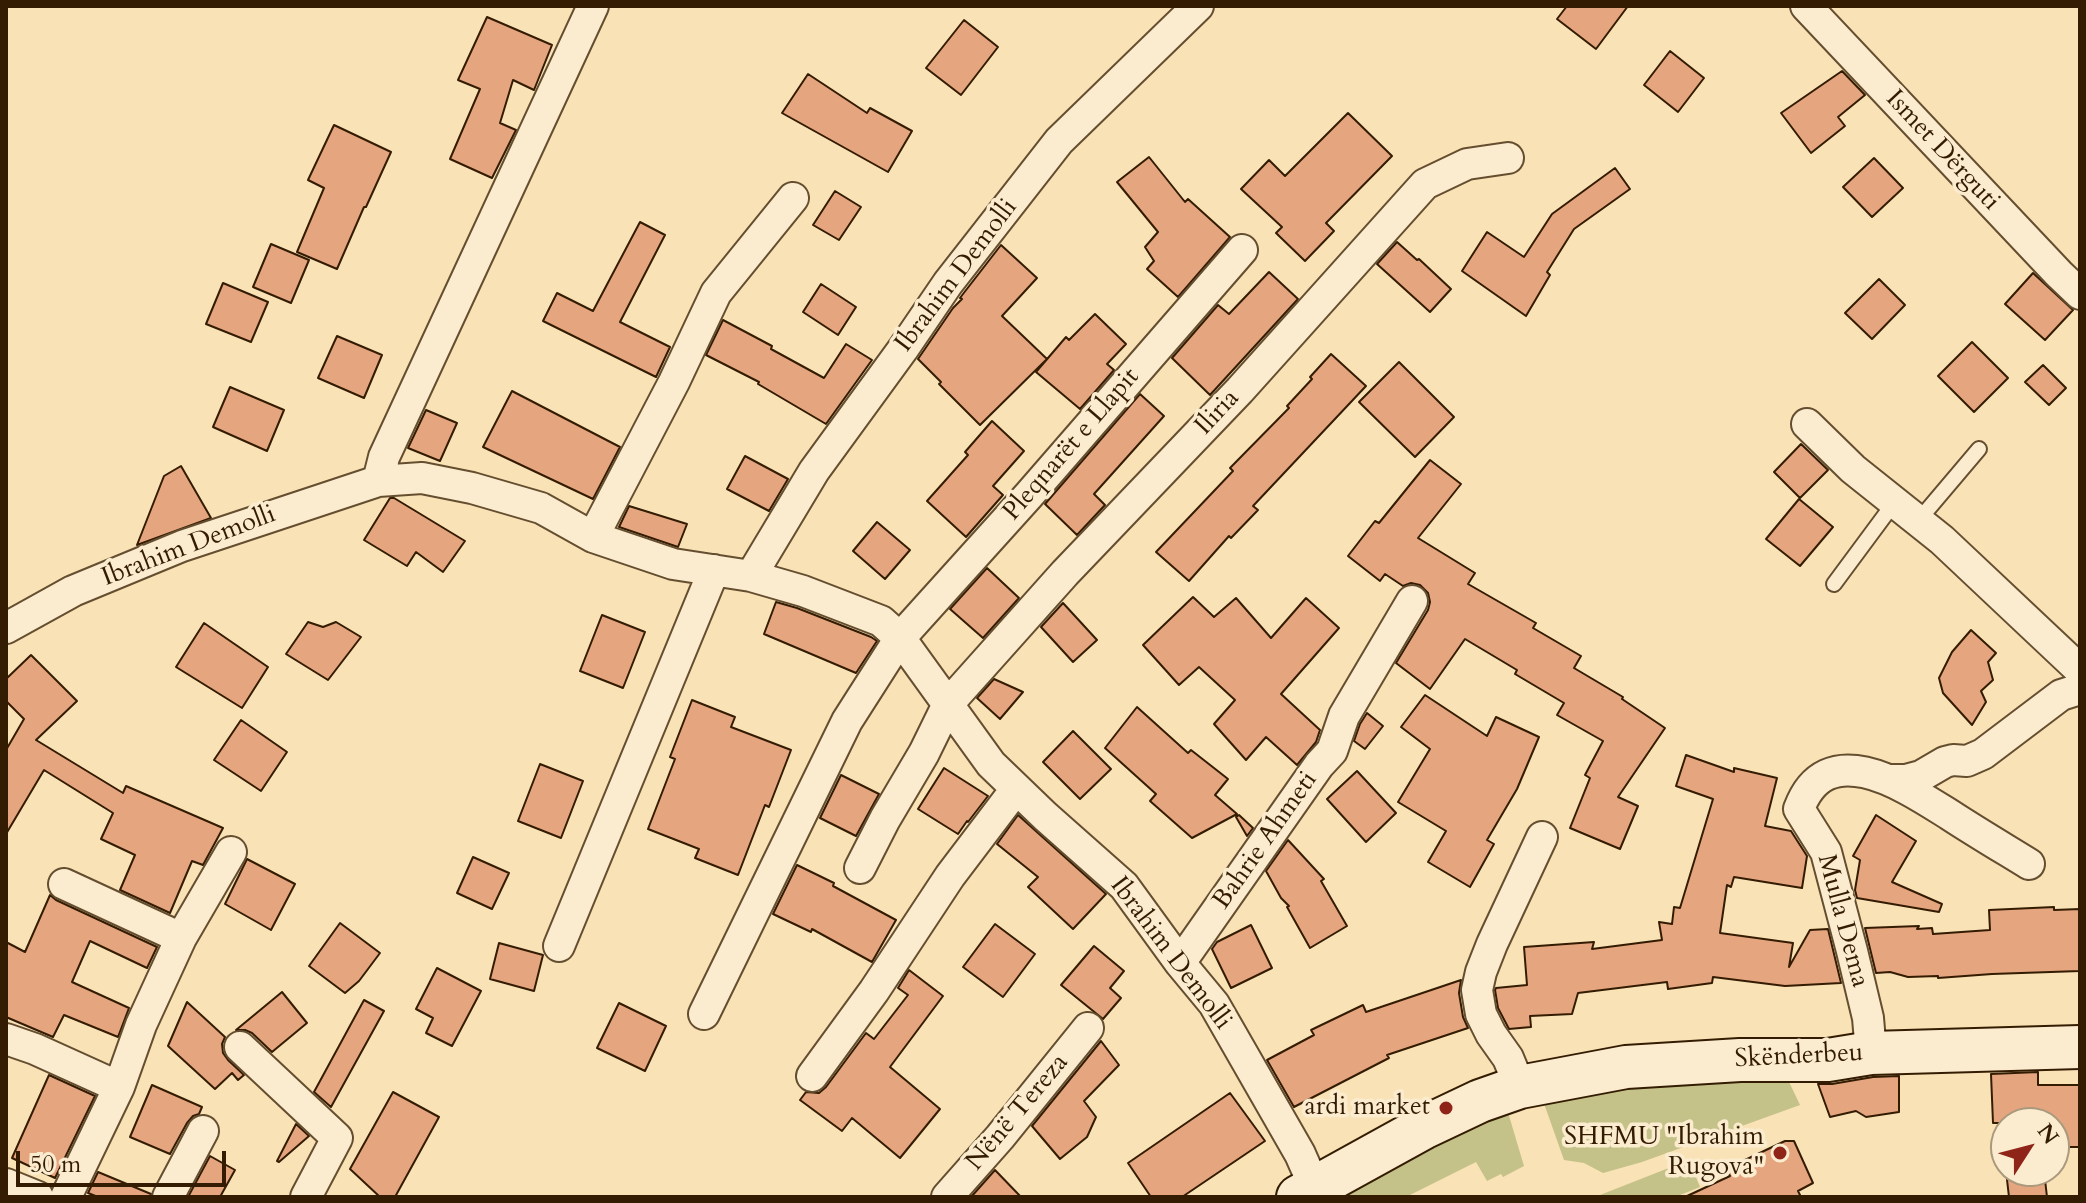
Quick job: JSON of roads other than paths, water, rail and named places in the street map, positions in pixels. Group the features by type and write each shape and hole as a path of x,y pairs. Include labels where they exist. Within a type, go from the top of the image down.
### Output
{"main road":[{"name":"Skënderbeu","path":"1311,1193 1423,1128 1480,1101 1520,1087 1626,1067 1740,1060 1828,1060 1871,1053 2080,1047"}],"street":[{"path":"378,481 384,457 593,6"},
{"name":"Ibrahim Demolli","path":"751,576 814,471 948,283 1059,141 1198,6"},
{"name":"Ismet Dërguti","path":"1806,6 2080,294"},
{"name":"Iliria","path":"948,704 1065,573 1240,390 1425,184 1467,164 1508,158"},
{"path":"593,537 674,382 716,293 793,198"},
{"name":"Pleqnarët e Llapit","path":"900,638 1242,250"},
{"path":"1807,424 1853,469 1942,540 2080,670"},
{"name":"Ibrahim Demolli","path":"6,628 73,591 182,546 378,481 422,478 472,488 541,508 593,537 673,564 751,576 803,591 881,621 900,638 991,764 1124,886 1214,1004 1300,1154 1311,1193"},
{"path":"559,946 714,570"},
{"name":"Bahrie Ahmeti","path":"1180,963 1319,765 1332,751 1344,716 1412,601"},
{"path":"704,1014 847,721 900,638"},
{"name":"Mulla Dema","path":"1890,780 1921,776 1945,762 1967,761 1983,754 2061,695 2080,689"},
{"path":"860,868 948,704"},
{"name":"Mulla Dema","path":"1871,1053 1868,1018 1826,852 1799,809 1811,787 1833,773 1855,770 1876,774 2029,864"},
{"path":"812,1076 874,991 950,876 1016,789"},
{"path":"1520,1087 1508,1058 1481,1014 1477,990 1492,944 1542,837"},
{"path":"66,1197 119,1087 141,1025 181,938 231,852"},
{"path":"64,884 181,938"},
{"name":"Nënë Tereza","path":"947,1197 1088,1028"},
{"path":"6,1039 119,1087"},
{"path":"240,1047 337,1138 306,1197"},
{"path":"168,1197 203,1131"},
{"path":"6,1184 38,1197"}],"lane":[{"path":"1918,521 1979,449"},
{"path":"1834,584 1894,503"}],"place":[{"name":"ardi market","path":"1446,1108"},
{"name":"SHFMU \"Ibrahim Rugova\"","path":"1780,1153"}]}
